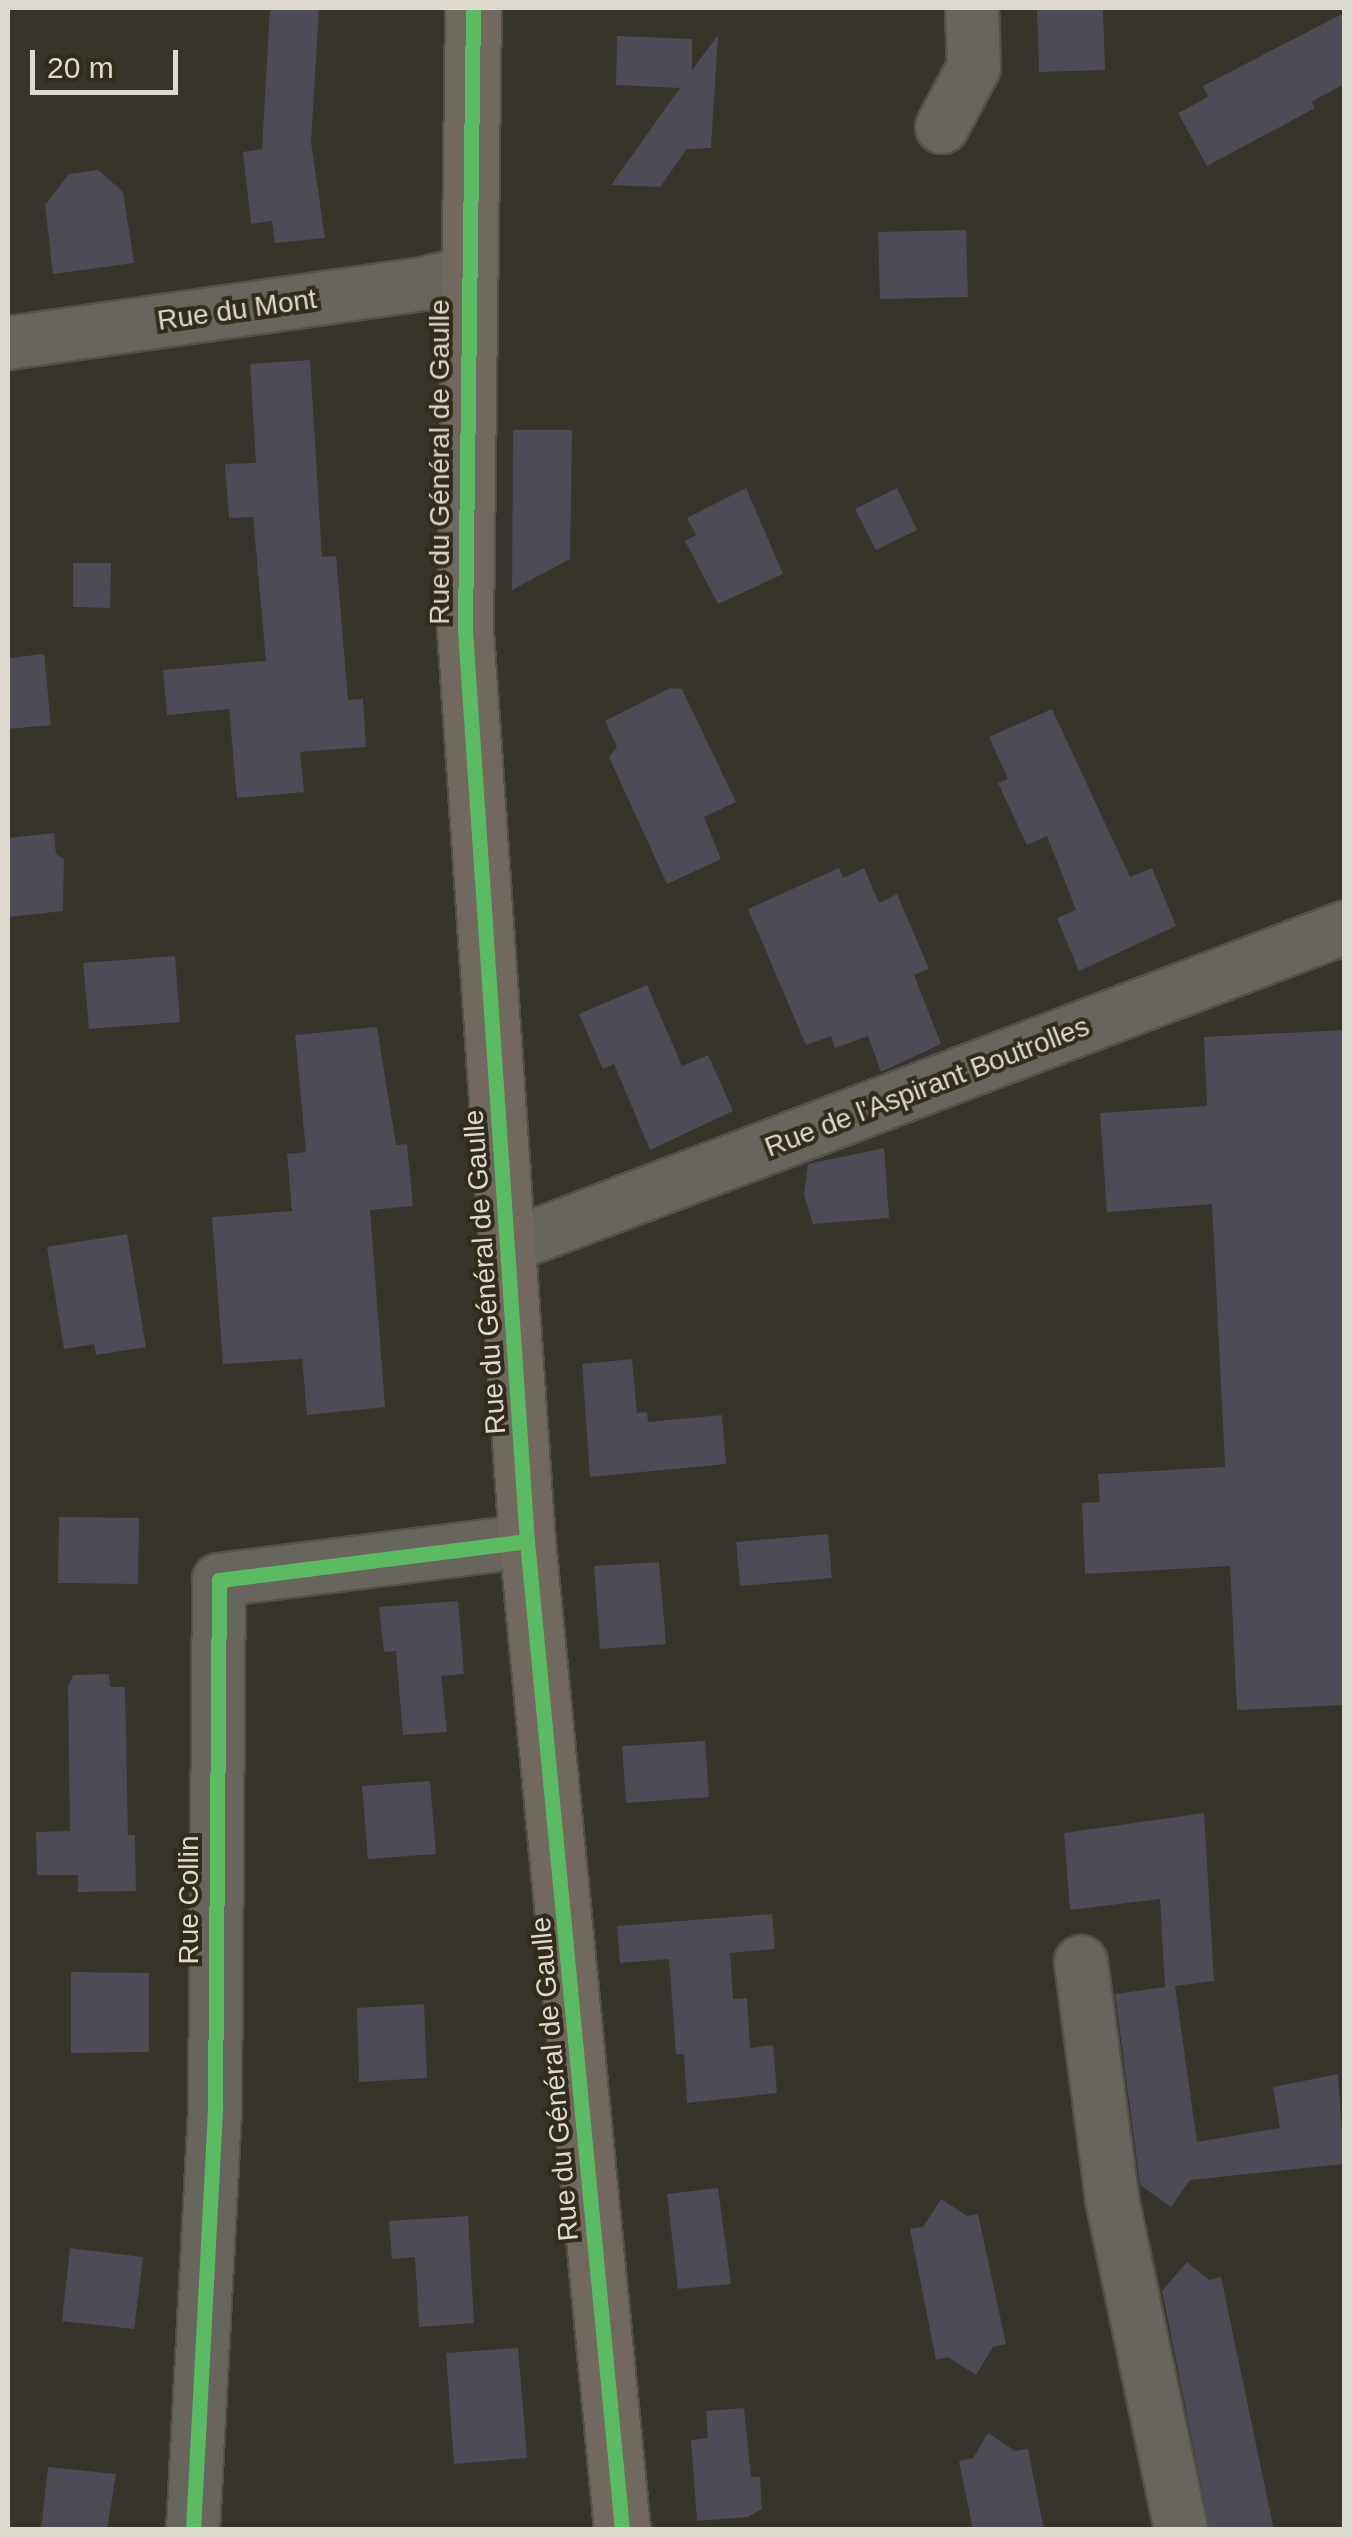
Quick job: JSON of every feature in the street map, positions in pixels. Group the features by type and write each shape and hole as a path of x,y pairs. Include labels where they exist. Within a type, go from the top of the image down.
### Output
{"main road":[{"name":"Rue du Général de Gaulle","path":"473,8 466,272 465,630 510,1246 526,1540 622,2530"}],"street":[{"path":"942,127 974,67 972,8"},
{"name":"Rue du Mont","path":"8,343 423,284 466,272"},
{"name":"Rue de l'Aspirant Boutrolles","path":"510,1246 1344,928"},
{"name":"Rue Collin","path":"194,2522 215,2108 219,1580 526,1540"},
{"path":"1081,1962 1112,2199 1181,2530"}],"building":[{"path":"270,8 319,8 311,142 325,238 275,243 272,221 251,224 243,152 262,149"},
{"path":"1037,8 1103,8 1105,70 1039,72"},
{"path":"1344,13 1344,84 1311,102 1315,108 1207,166 1178,113 1208,97 1203,86"},
{"path":"718,35 711,148 687,149 660,187 611,185 680,88 616,85 617,36 692,39 692,70"},
{"path":"98,170 123,192 134,263 53,274 45,205 69,174"},
{"path":"966,230 968,297 880,299 878,232"},
{"path":"310,360 322,557 336,556 348,700 363,699 366,747 300,752 304,792 237,798 229,709 167,715 163,670 266,661 253,517 229,518 225,464 256,463 250,364"},
{"path":"513,430 572,430 570,559 512,590"},
{"path":"746,488 783,574 718,604 685,541 696,535 687,518"},
{"path":"897,488 917,530 876,550 855,509"},
{"path":"73,563 111,563 110,608 73,607"},
{"path":"44,654 51,725 8,729 8,658"},
{"path":"670,688 682,689 736,802 704,817 721,859 667,884 609,757 617,747 605,721"},
{"path":"1052,709 1130,877 1152,868 1176,926 1079,971 1057,918 1076,910 1047,836 1027,845 998,783 1008,779 989,737"},
{"path":"54,833 56,854 64,859 63,911 8,917 8,838"},
{"path":"839,868 843,878 864,868 879,903 897,894 929,969 914,975 941,1044 881,1072 868,1036 835,1048 831,1036 806,1045 748,909"},
{"path":"175,956 180,1022 89,1029 83,963"},
{"path":"647,985 682,1066 708,1055 733,1111 650,1150 614,1064 603,1069 579,1014"},
{"path":"377,1027 396,1145 407,1144 413,1206 370,1210 385,1407 307,1415 302,1359 223,1364 212,1217 292,1211 287,1154 306,1152 295,1035"},
{"path":"1344,1030 1344,1705 1237,1710 1230,1566 1085,1574 1082,1503 1100,1502 1098,1474 1225,1467 1212,1204 1107,1212 1100,1113 1207,1106 1204,1037"},
{"path":"884,1148 889,1218 813,1224 804,1195 808,1164"},
{"path":"127,1234 146,1347 96,1355 94,1344 64,1349 47,1247"},
{"path":"632,1359 637,1413 647,1412 648,1422 722,1415 726,1464 590,1477 582,1364"},
{"path":"59,1517 139,1518 138,1584 58,1583"},
{"path":"828,1534 832,1578 740,1586 736,1542"},
{"path":"659,1562 666,1644 600,1649 594,1566"},
{"path":"458,1601 464,1674 441,1676 447,1732 403,1735 396,1651 384,1652 379,1607"},
{"path":"109,1674 110,1687 125,1687 128,1835 135,1835 136,1891 78,1892 78,1875 37,1875 36,1832 70,1831 68,1688 73,1675"},
{"path":"705,1741 709,1797 626,1803 622,1746"},
{"path":"430,1781 436,1854 368,1859 362,1786"},
{"path":"1204,1813 1214,1981 1175,1986 1197,2142 1280,2128 1273,2087 1338,2074 1344,2164 1190,2180 1171,2207 1140,2185 1115,1994 1165,1987 1160,1899 1070,1910 1064,1833"},
{"path":"772,1914 775,1949 730,1953 733,1999 747,1998 750,2048 773,2045 777,2093 687,2103 684,2054 676,2054 669,1959 620,1963 617,1926"},
{"path":"71,1972 149,1973 149,2052 71,2053"},
{"path":"424,2004 427,2078 359,2082 357,2008"},
{"path":"718,2188 731,2284 678,2289 667,2194"},
{"path":"941,2199 967,2216 978,2214 1006,2344 993,2347 976,2375 948,2357 936,2360 910,2229 923,2227"},
{"path":"468,2216 474,2323 419,2327 415,2257 392,2259 389,2221"},
{"path":"70,2248 143,2257 134,2329 62,2321"},
{"path":"1187,2262 1209,2280 1221,2277 1274,2530 1210,2530 1162,2291"},
{"path":"518,2348 527,2458 454,2464 446,2353"},
{"path":"744,2408 751,2477 760,2477 762,2509 748,2517 697,2521 691,2440 708,2438 706,2411"},
{"path":"988,2433 1015,2451 1028,2449 1044,2530 973,2530 959,2461 973,2458"},
{"path":"48,2467 116,2474 107,2530 41,2530"}],"cycle path":[{"path":"473,8 465,630 527,1541 622,2530"},
{"path":"193,2530 215,2108 219,1580 527,1541"}]}
